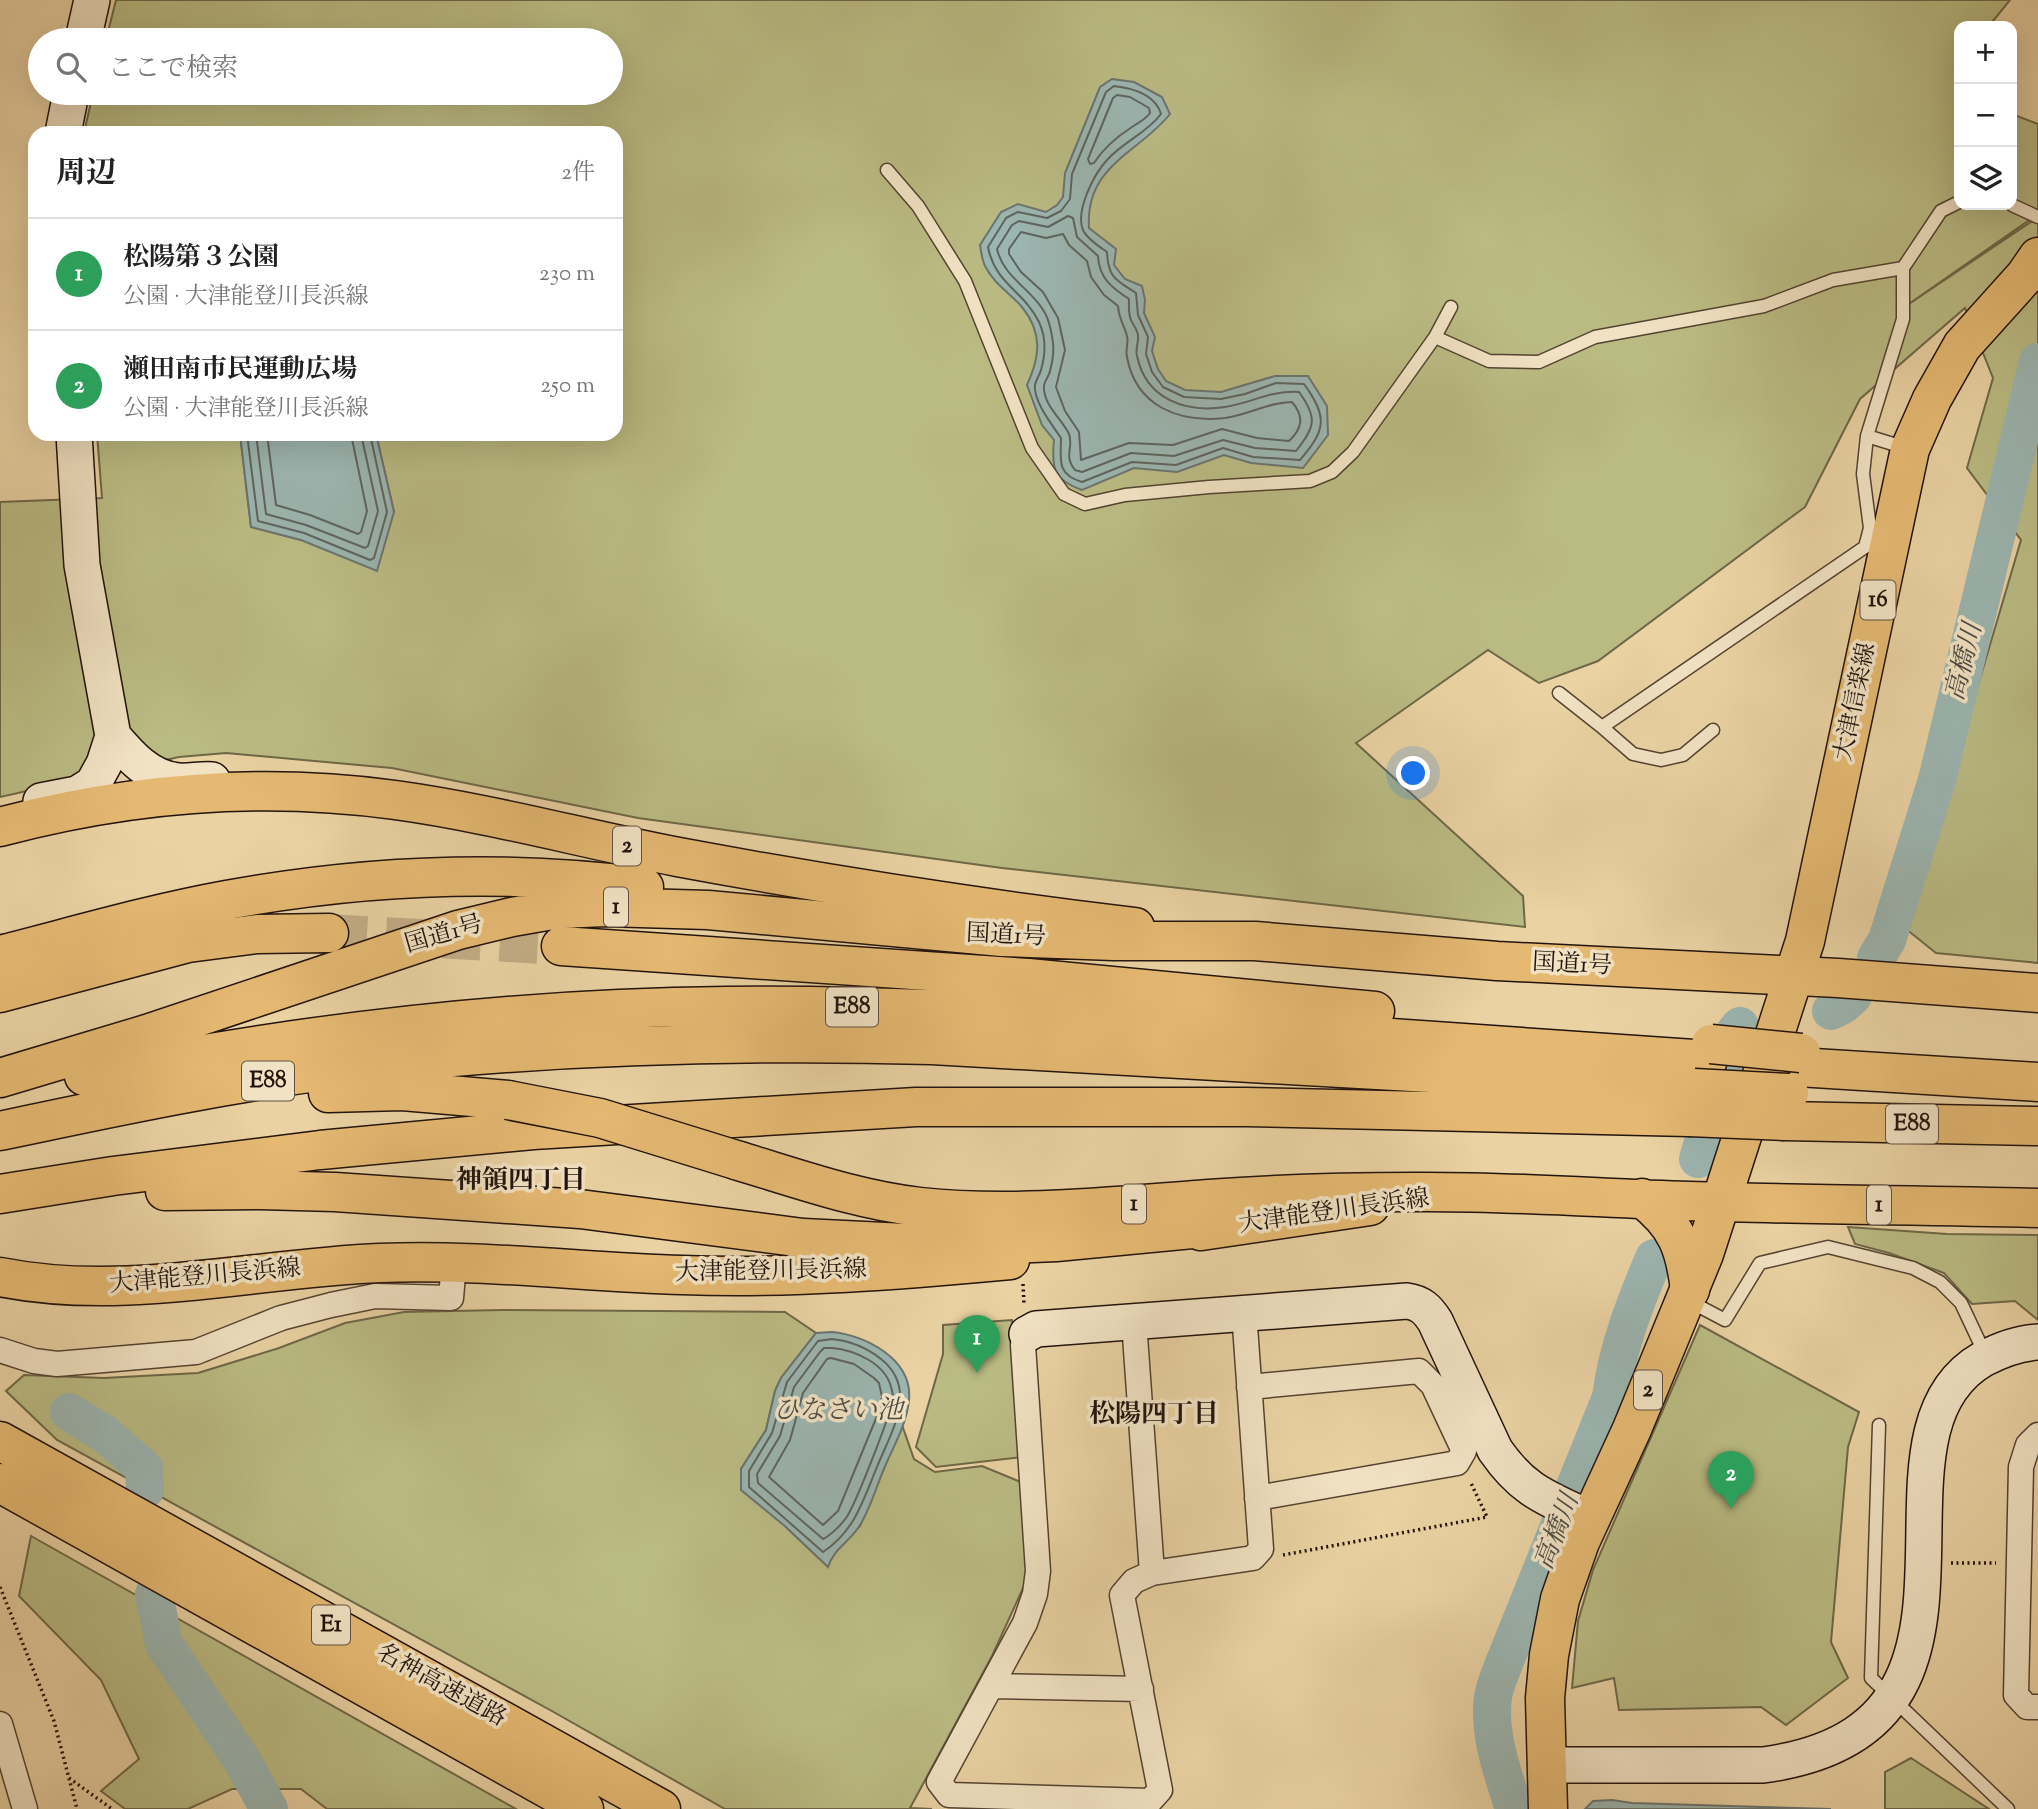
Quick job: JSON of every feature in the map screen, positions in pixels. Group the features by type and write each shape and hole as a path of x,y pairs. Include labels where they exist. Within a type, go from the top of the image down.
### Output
{"main road":[{"name":"大津信楽線","path":"1793,976 1810,920 1910,449 1932,399 1962,346 2025,276 2038,257"},
{"name":"2","path":"0,827 116,802 245,791 348,795 397,800 475,814 677,856 866,890 1023,913 1255,941"},
{"path":"0,955 225,900 341,884 462,877 530,876 590,880 921,931"},
{"name":"国道1号","path":"0,1078 147,1034 458,930 524,915 570,909 656,907 921,931 1102,941 1255,941 1497,961 1793,976 2038,993"},
{"path":"0,993 188,943 257,934 329,933"},
{"name":"E88","path":"561,946 1028,978 1701,1077"},
{"name":"2","path":"1548,1809 1545,1698 1549,1655 1560,1599 1580,1542 1576,1512 1688,1295 1793,976"},
{"name":"E88","path":"0,1094 177,1057 365,1031 538,1014 726,1006 934,1009 1052,1015 1794,1084 2038,1112"},
{"name":"E88","path":"0,1132 179,1094 368,1066 539,1051 661,1045 826,1042 932,1045 1701,1077 1794,1084 2038,1081"},
{"name":"E88","path":"0,1194 100,1178 334,1148 533,1130 916,1107 1246,1107 1701,1077"},
{"name":"E88","path":"1794,1084 2038,1126"},
{"name":"1","path":"0,1142 165,1111 282,1096 402,1091 508,1100 600,1118 812,1183 871,1198 916,1206 964,1210 1031,1211 1312,1193 1539,1193 1721,1201 2038,1208"},
{"path":"0,1203 116,1192 335,1192 580,1209 803,1238 967,1246 1056,1242 1234,1225"},
{"name":"大津能登川長浜線","path":"0,1277 64,1286 113,1286 381,1263 454,1263 682,1275 846,1273 1022,1259 1234,1225 1431,1199 1539,1193"},
{"path":"1642,1198 1661,1213 1681,1242 1688,1295"},
{"name":"名神高速道路","path":"0,1441 662,1809"},
{"name":"名神高速道路","path":"0,1483 584,1809"}],"street":[{"path":"86,28 92,0"},
{"path":"64,126 69,105"},
{"path":"0,815 32,803 77,794 93,784 104,764 113,736 82,565 74,441"},
{"path":"113,736 132,759 161,776 177,781 205,779 243,783 284,792"},
{"path":"0,1350 34,1361 57,1364 196,1352 281,1318 331,1305 374,1296 451,1298 454,1263"},
{"path":"1244,1312 1261,1549 1252,1558 1152,1573 1134,1581 1122,1595 1160,1790 1150,1801 949,1795 939,1782 1025,1623 1035,1594 1038,1571 1023,1345 1027,1334 1036,1329 1244,1312 1407,1301 1417,1303 1427,1309 1435,1321 1495,1450 1521,1481 1536,1493 1576,1512"},
{"path":"1134,1322 1152,1573"},
{"path":"1546,1765 1732,1767 1796,1761 1827,1751 1855,1735 1880,1713 1892,1697 1906,1671 1915,1642 1920,1610 1929,1450 1936,1419 1950,1390 1970,1367 1998,1350 2038,1342"},
{"path":"1249,1387 1419,1371 1433,1385 1464,1451 1457,1463 1257,1497"},
{"path":"2038,1435 2028,1445 2021,1466 2016,1695 2027,1707 2038,1707"},
{"path":"991,1686 1141,1689"},
{"path":"0,1724 4,1756 25,1809"}],"lane":[{"path":"887,170 918,206 965,281 1032,448 1064,494 1085,504 1125,495 1310,481 1332,472 1353,452 1435,337 1451,307"},
{"path":"1602,727 1865,547 1870,528 1863,474 1867,436 1903,319 1903,268 1941,211 1954,204"},
{"path":"2017,206 2038,217"},
{"path":"1435,337 1489,361 1539,362 1595,338 1764,306 1833,280 1903,268"},
{"path":"1867,436 1910,449"},
{"path":"1559,693 1633,754 1661,760 1683,755 1713,730"},
{"path":"1688,1295 1724,1320 1760,1263 1828,1247 1913,1268 1940,1282 1961,1303 1987,1357"},
{"path":"1879,1425 1871,1678 2008,1809"}],"path":[{"path":"1261,1549 1272,1556 1487,1517 1466,1471 1457,1463"},
{"path":"1959,1563 2004,1563"},
{"path":"0,1587 54,1721 78,1809"},
{"path":"69,1778 112,1809"}],"green space":[{"path":"116,0 2010,0 1993,21 1954,21 1954,210 2017,210 2017,116 2038,124 2038,214 1903,308 2038,217 2038,963 1936,953 1906,929 2021,540 1967,468 1993,378 1965,308 1860,399 1805,507 1598,661 1539,683 1488,650 1356,743 1523,896 1525,927 1002,868 638,818 392,768 226,753 179,757 0,797 0,502 102,498 98,441 241,441 251,527 301,540 394,512 378,441 623,441 623,126 86,126 90,105 623,105 623,28 109,28"},
{"path":"1848,1227 1947,1234 2038,1235 2038,1320 2015,1301 1972,1304 1944,1273 1855,1244"},
{"path":"404,1312 785,1312 816,1333 781,1378 775,1391 766,1430 741,1469 786,1527 828,1567 832,1554 860,1526 902,1425 914,1459 935,1472 982,1466 1023,1483 1029,1575 992,1656 910,1808 932,1809 725,1809 57,1440 6,1391 24,1375 104,1378 198,1373 279,1348 345,1323"},
{"path":"1012,1320 1023,1457 936,1467 916,1447 943,1354 943,1325"},
{"path":"1700,1325 1859,1412 1848,1447 1831,1642 1848,1678 1786,1725 1761,1707 1619,1710 1614,1678 1572,1688 1578,1621 1593,1570"},
{"path":"31,1536 516,1809 327,1809 301,1789 232,1789 188,1809 125,1809 101,1791 139,1759 101,1680 19,1596"},
{"path":"1911,1758 1989,1809 1885,1809 1885,1772"}],"water":[{"path":"1112,79 1134,82 1162,97 1170,114 1105,175 1096,189 1090,207 1089,228 1116,249 1114,265 1125,279 1142,286 1144,313 1155,337 1152,351 1158,369 1166,381 1185,390 1221,392 1275,376 1308,376 1327,406 1328,435 1303,468 1251,463 1224,455 1177,472 1134,468 1082,490 1065,482 1056,472 1053,459 1054,440 1042,425 1027,385 1037,355 1033,326 1022,307 989,272 983,261 980,245 1001,212 1018,204 1046,212 1057,205 1063,197 1065,173 1100,87"},
{"path":"241,441 378,441 394,512 377,571 301,540 251,527"},
{"name":"ひなさい池","path":"832,1332 859,1338 895,1361 908,1385 909,1400 902,1427 867,1512 828,1567 786,1527 741,1490 741,1469 766,1430 775,1391 781,1378 816,1333"},
{"path":"1593,1801 1632,1803 1831,1809 1585,1809"}],"waterway":[{"name":"高橋川","path":"1876,958 1887,940 1937,780 2038,362"},
{"name":"高橋川","path":"1831,1011 1853,996"},
{"name":"高橋川","path":"1698,1159 1735,1032 1740,1026"},
{"name":"高橋川","path":"1514,1809 1495,1740 1492,1711 1494,1692 1611,1397 1622,1344 1654,1258"},
{"path":"69,1412 105,1434 144,1468 145,1490"},
{"path":"154,1594 164,1644 243,1762 269,1809"}],"tunnel":[{"path":"329,933 561,946"}],"place":[{"name":"松陽第３公園","path":"977,1373"},
{"name":"瀬田南市民運動広場","path":"1731,1509"}],"district":[{"name":"神領四丁目","path":"521,1181"},
{"name":"松陽四丁目","path":"1154,1415"}]}
